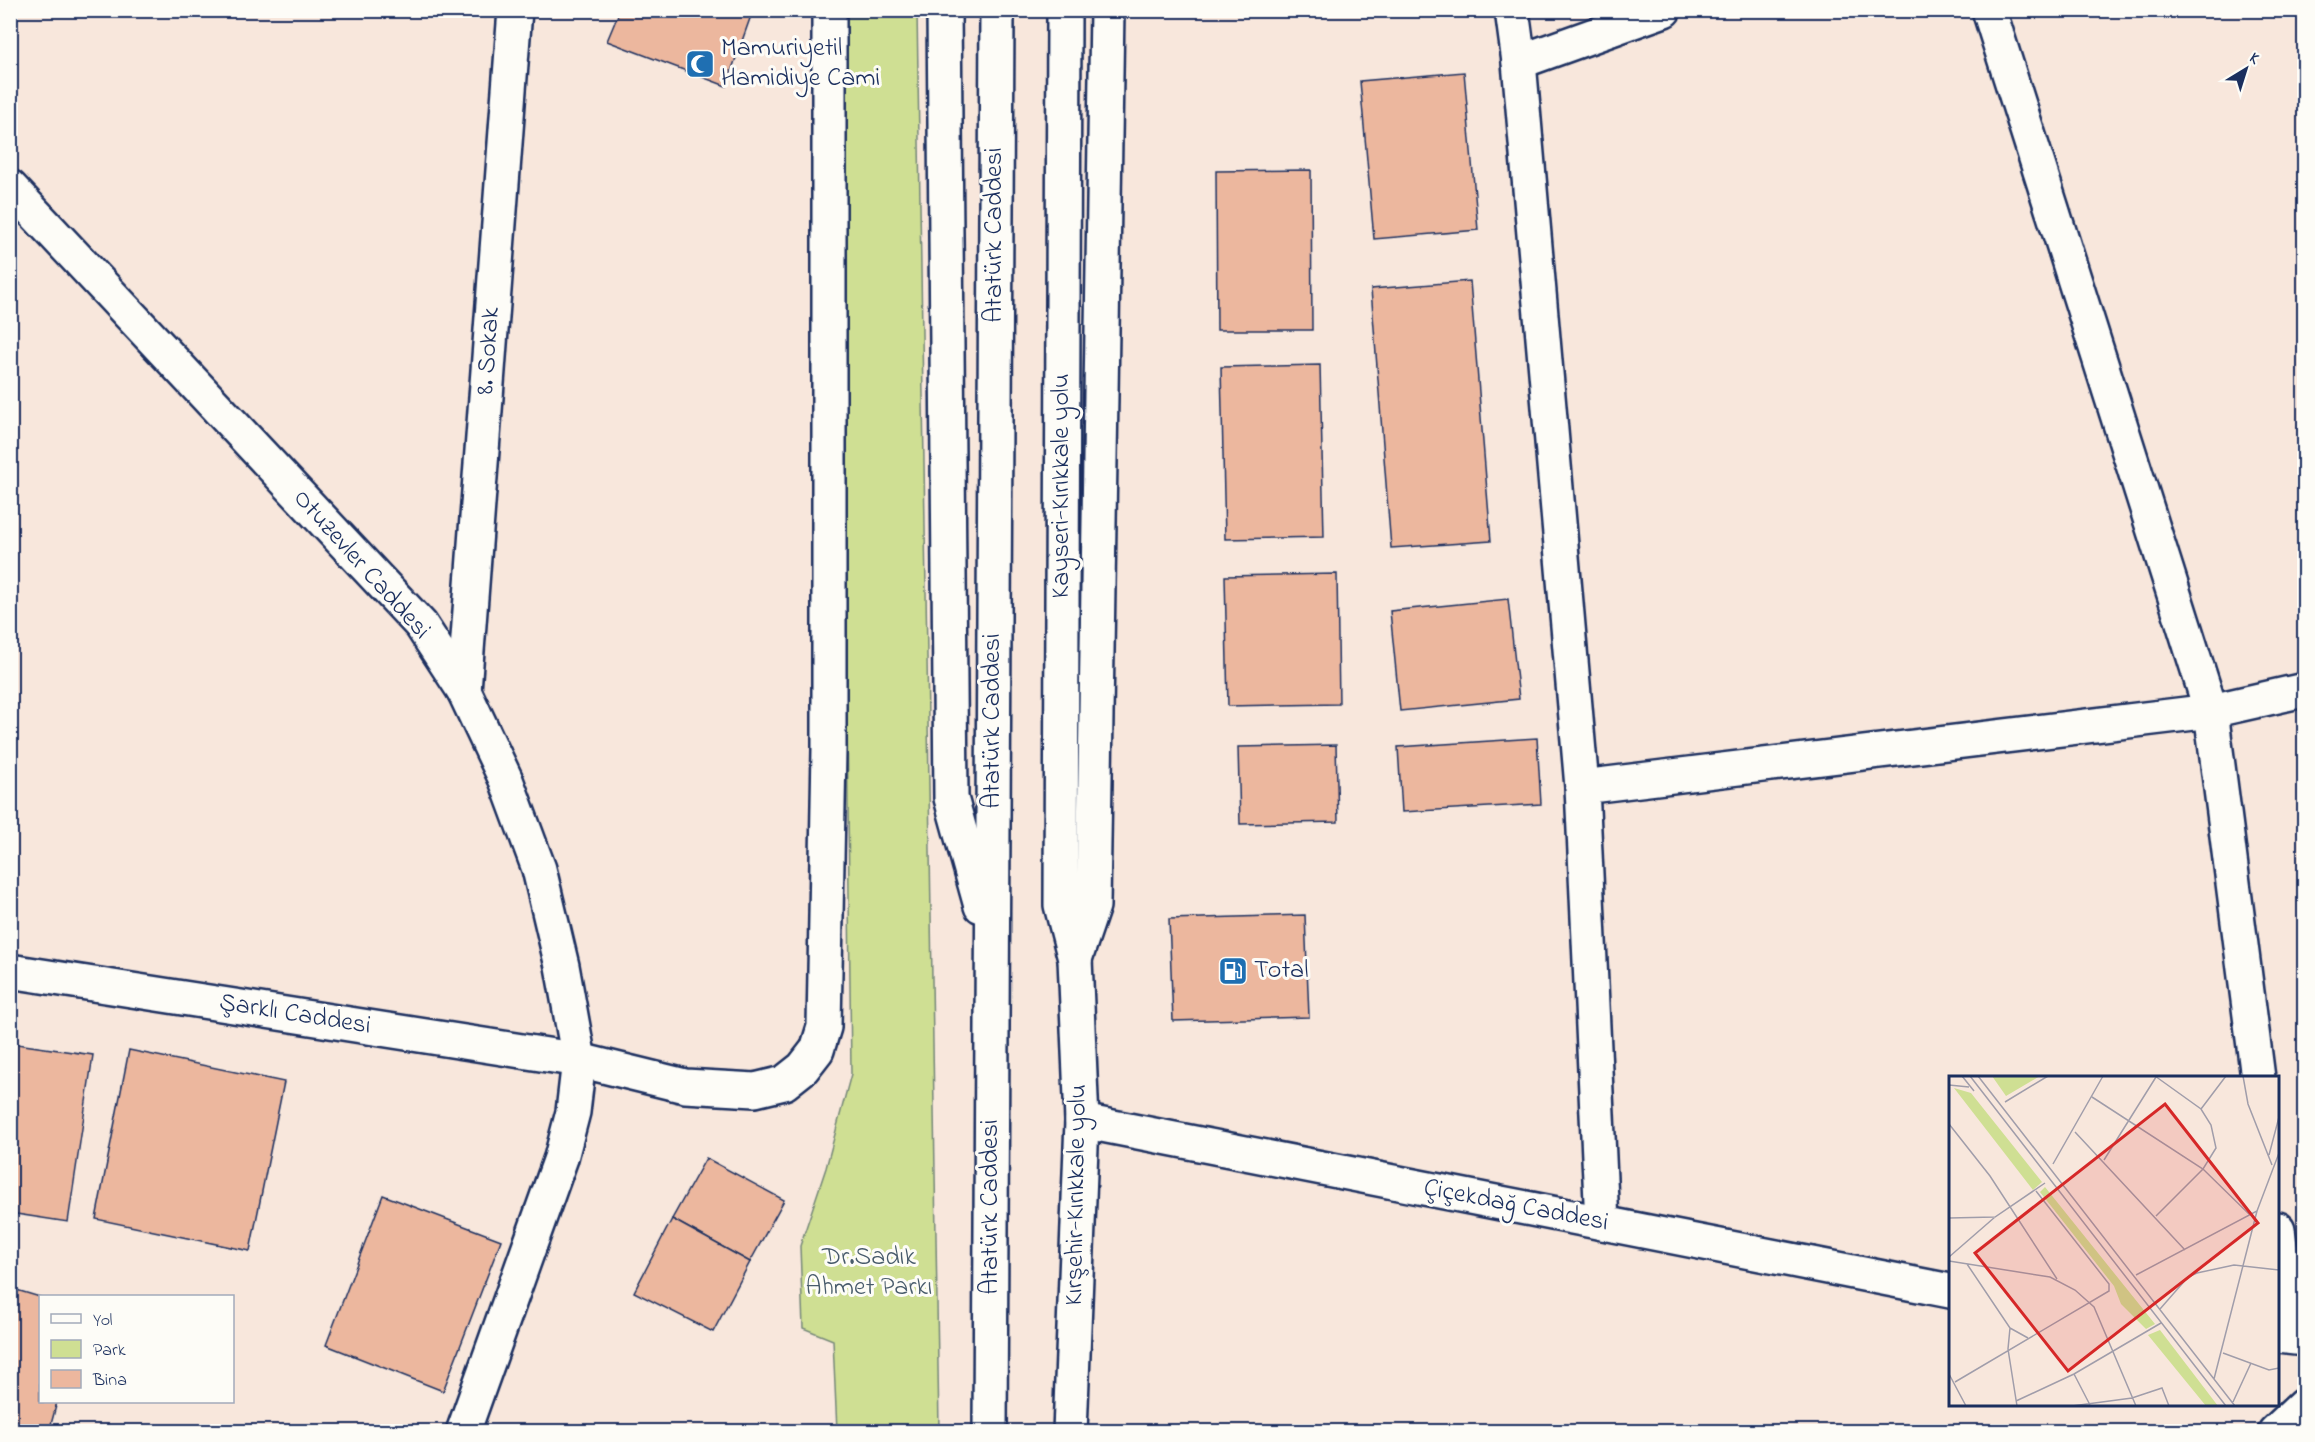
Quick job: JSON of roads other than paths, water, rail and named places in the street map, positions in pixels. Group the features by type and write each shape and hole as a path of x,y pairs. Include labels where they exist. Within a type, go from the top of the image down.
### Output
{"main road":[{"name":"8. Sokak","path":"464,691 515,10"},
{"name":"Şarklı Caddesi","path":"10,971 579,1060 685,1086 754,1090 784,1083 803,1068 818,1050 824,1027 829,749 829,10"},
{"path":"944,10 951,798 991,942"},
{"name":"Atatürk Caddesi","path":"990,1431 997,10"},
{"name":"Kayseri-Kırıkkale yolu","path":"1064,10 1061,905 1075,959"},
{"path":"1075,959 1093,906 1107,10"},
{"path":"1512,10 1519,62 1582,787 1602,1223"},
{"path":"1519,62 1664,10"},
{"path":"1989,10 2211,711 2258,1076"},
{"name":"Otuzevler Caddesi","path":"10,187 421,625 464,691 506,780 539,868 562,966 579,1060 573,1112 561,1158 463,1431"},
{"path":"1582,787 2211,711 2304,690"},
{"name":"Kırşehir-Kırıkkale yolu","path":"1070,1431 1082,1121 1075,959"},
{"name":"Çiçekdağ Caddesi","path":"1082,1121 1949,1291"},
{"path":"2279,1244 2291,1337"},
{"path":"2275,1431 2304,1405"}],"place":[{"name":"Mamuriyetil Hamidiye Cami","path":"700,64"},
{"name":"Total","path":"1233,971"}],"park label":[{"name":"Dr.Sadık Ahmet Parkı","path":"869,1273"}]}
